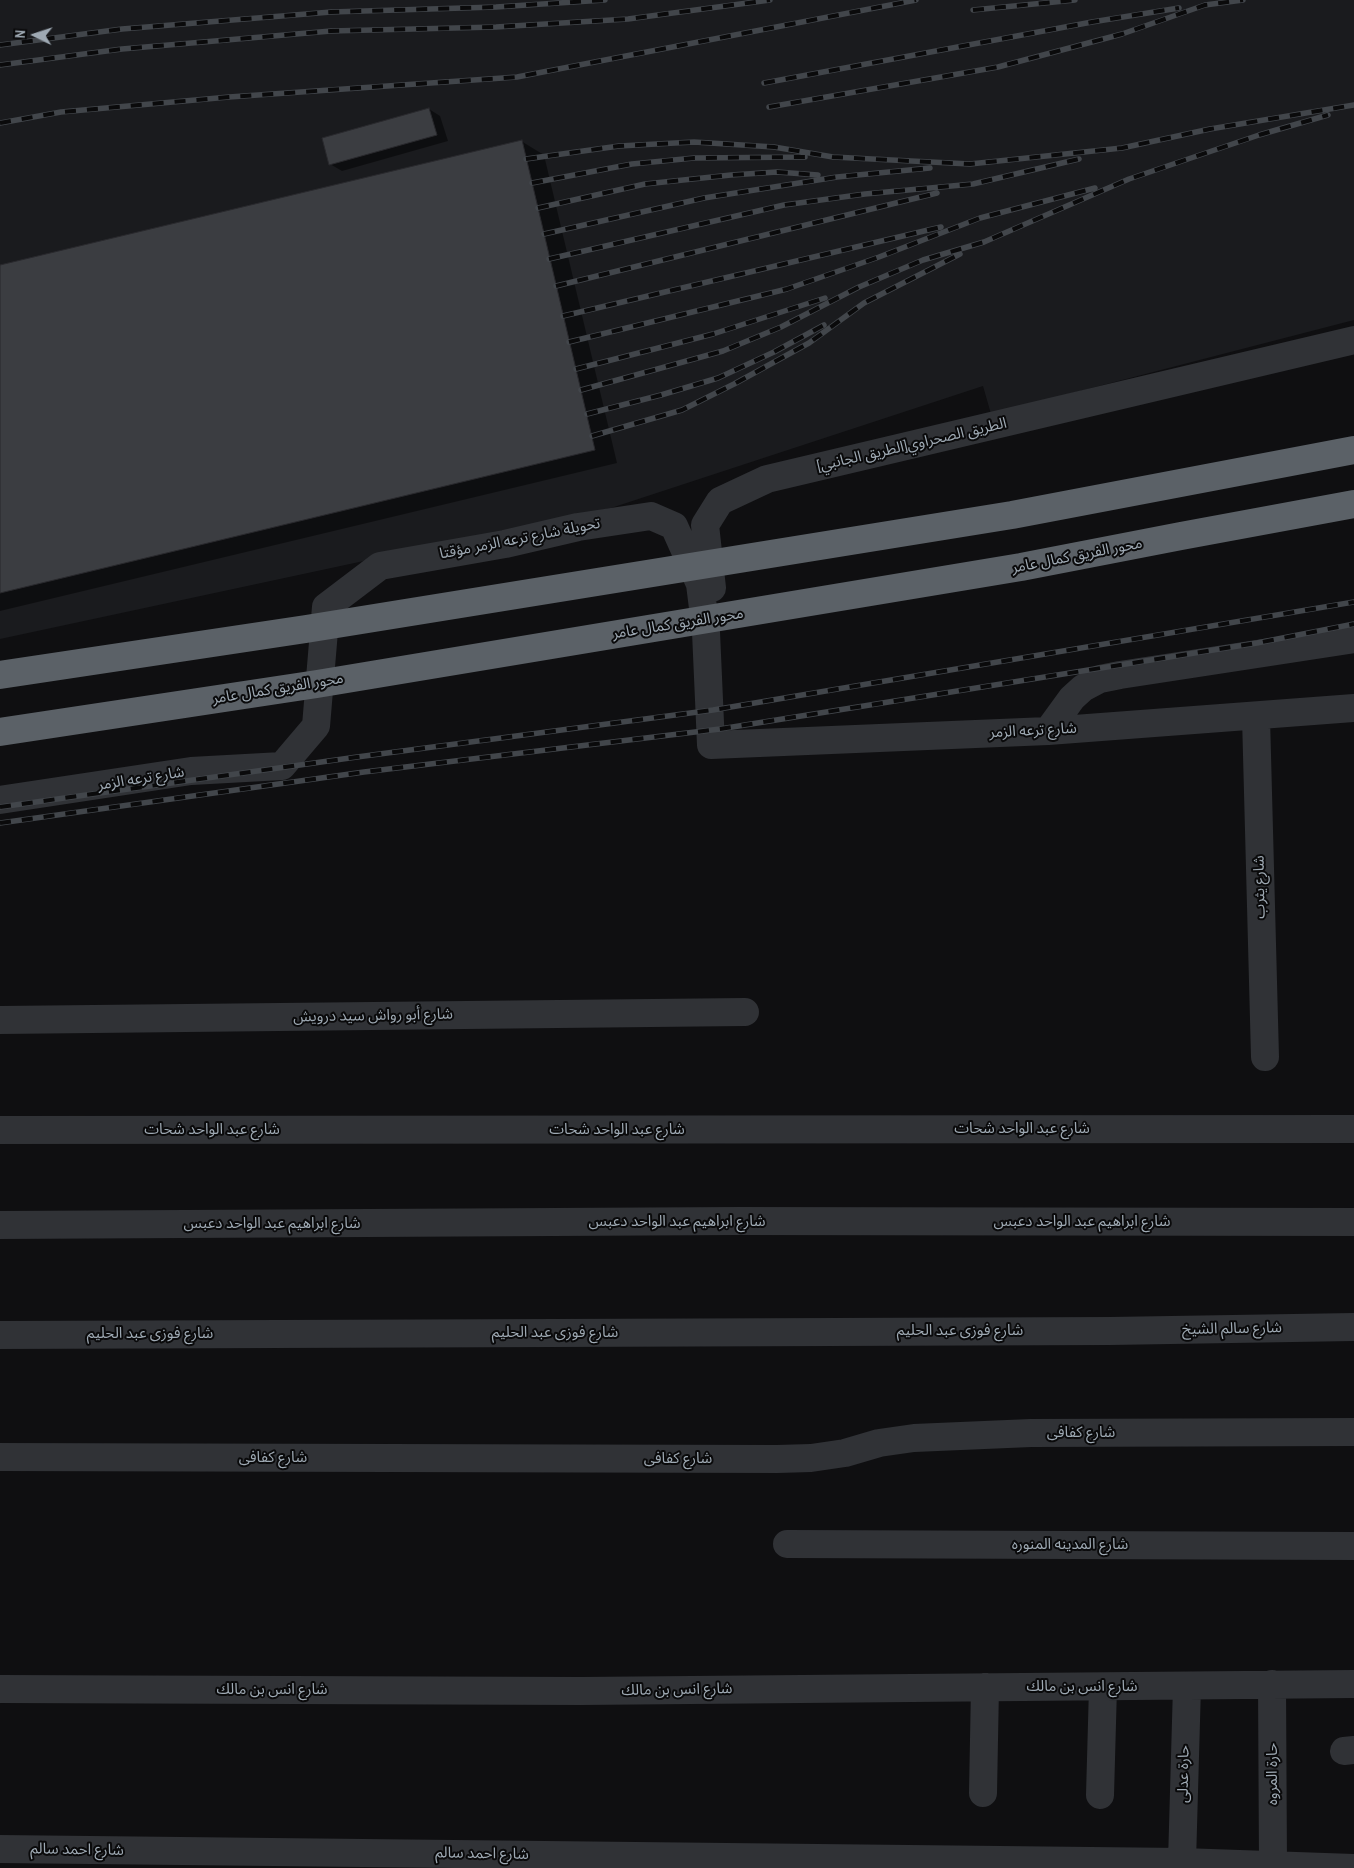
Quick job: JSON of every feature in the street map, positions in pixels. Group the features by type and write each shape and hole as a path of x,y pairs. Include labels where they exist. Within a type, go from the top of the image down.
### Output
{"highway":[{"path":"0,675 296,630 1012,515 1354,450"},
{"name":"محور الفريق كمال عامر","path":"0,732 317,684 1022,567 1354,504"}],"street":[{"name":"الطريق الصحراوي[الطريق الجانبي]","path":"711,745 721,735 722,724 719,642 705,525 720,501 767,479 1354,340"},
{"name":"تحويلة شارع ترعه الزمر مؤقتا","path":"282,766 316,726 326,607 380,566 504,544 578,527 651,516 674,526 700,584 706,632 711,745"},
{"path":"1048,731 1072,698 1083,688 1100,680 1120,675 1354,639"},
{"name":"شارع ترعه الزمر","path":"711,745 1048,731 1256,717 1354,708"},
{"name":"شارع يثرب","path":"1256,717 1265,1057"},
{"name":"شارع ترعه الزمر","path":"0,800 191,771 282,766"},
{"name":"شارع أبو رواش سيد درويش","path":"0,1020 746,1012"},
{"name":"شارع عبد الواحد شحات","path":"0,1130 1354,1130"},
{"name":"شارع ابراهيم عبد الواحد دعبس","path":"0,1225 738,1221 1354,1222"},
{"name":"شارع سالم الشيخ","path":"1110,1331 1354,1327"},
{"name":"شارع فوزى عبد الحليم","path":"0,1335 1110,1331"},
{"name":"شارع كفافى","path":"0,1457 777,1459 811,1458 845,1453 879,1443 914,1438 1031,1434 1354,1432"},
{"name":"شارع المدينه المنوره","path":"787,1544 1354,1546"},
{"name":"حارة المروه","path":"1272,1684 1273,1865"},
{"name":"شارع انس بن مالك","path":"0,1690 581,1691 1354,1684"},
{"name":"حارة عدلى","path":"1182,1862 1186,1686"},
{"path":"983,1793 985,1687"},
{"path":"1100,1795 1103,1687"},
{"name":"شارع احمد سالم","path":"0,1849 1182,1862 1354,1868"}],"shaded area":[{"path":"0,0 1354,0 1354,320 991,414 983,386 611,508 0,639"}],"building":[{"path":"429,108 437,135 329,165 322,138"},
{"path":"522,140 595,450 0,593 0,265"}],"railway":[{"path":"0,45 122,29 331,12 496,7 605,0"},
{"path":"0,65 122,49 331,31 496,27 628,19 770,0"},
{"path":"0,123 61,112 229,97 517,77 916,0"},
{"path":"973,10 1075,0"},
{"path":"769,107 998,67 1122,34 1205,5 1243,0"},
{"path":"764,83 1092,22 1179,8"},
{"path":"526,159 619,146 694,142 774,147 833,157 970,164 1122,148 1210,129 1354,105"},
{"path":"581,390 723,351 781,327 859,287 923,260 984,242 1129,179 1259,135 1328,115"},
{"path":"532,183 632,164 694,158 805,157"},
{"path":"549,259 784,205 865,194 973,184 1079,159"},
{"path":"544,234 704,198 837,177 930,168"},
{"path":"538,208 645,184 777,172 818,175"},
{"path":"569,342 787,289 879,257 980,218 1095,188"},
{"path":"556,286 937,193"},
{"path":"563,316 941,227"},
{"path":"592,436 682,410 809,343 864,303 960,254"},
{"path":"576,369 713,334 825,298"},
{"path":"587,414 718,378 774,352 824,325"},
{"path":"0,807 713,710 1354,602"},
{"path":"0,823 364,772 720,729 1257,643 1354,624"}]}
